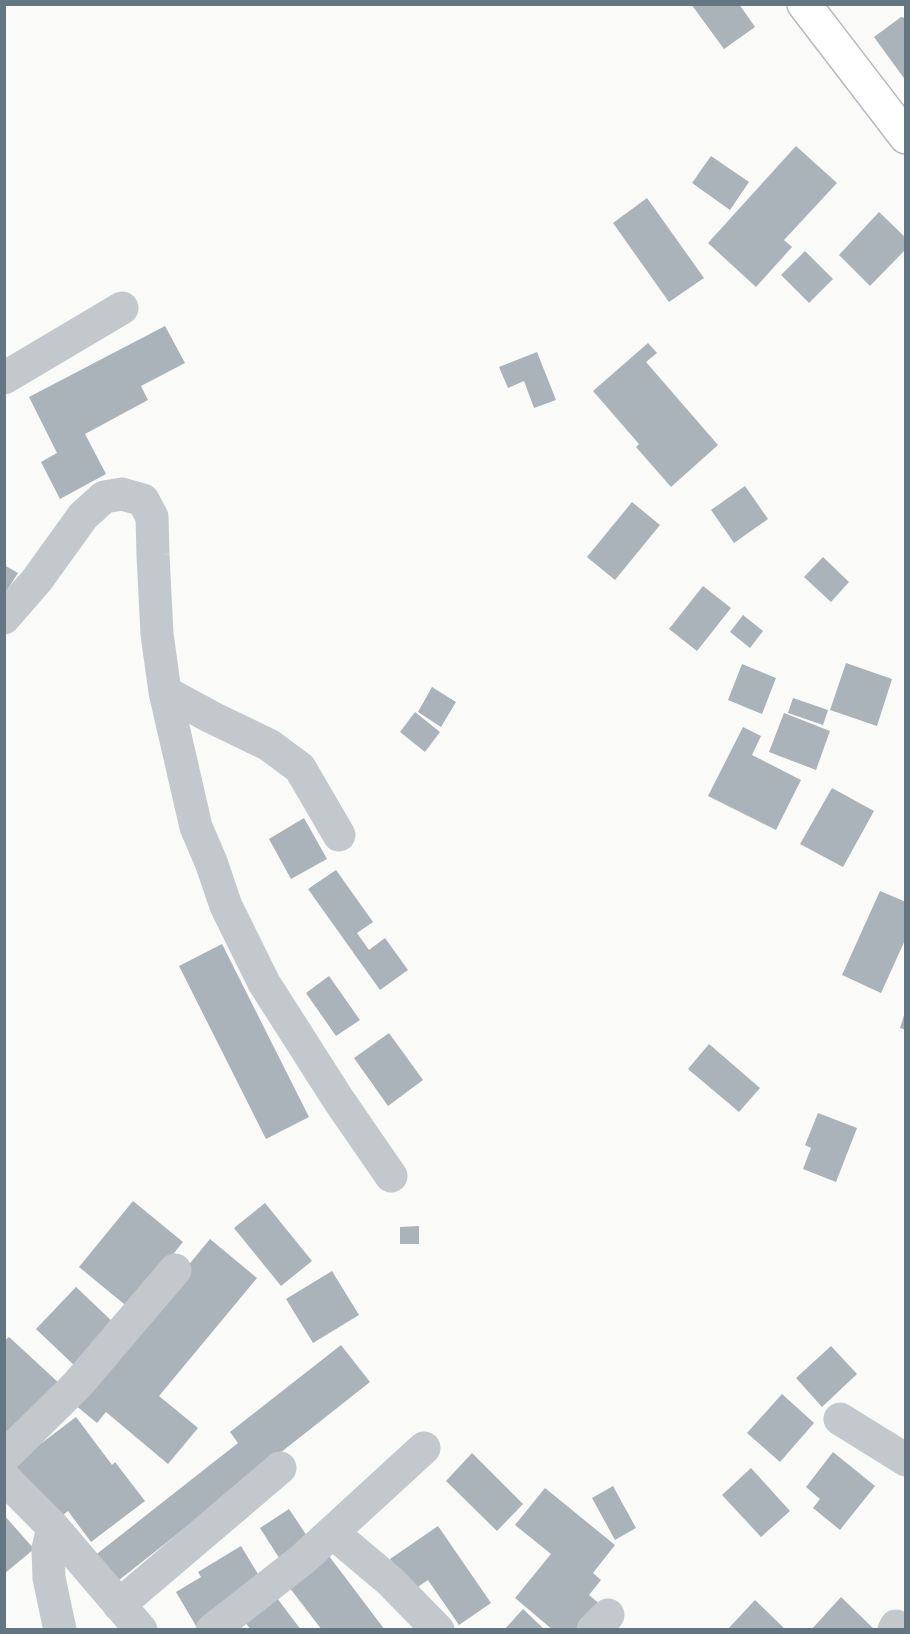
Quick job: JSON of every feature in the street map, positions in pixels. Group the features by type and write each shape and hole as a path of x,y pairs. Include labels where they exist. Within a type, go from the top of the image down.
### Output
{"main road":[{"path":"804,4 906,137"}],"street":[{"path":"4,378 122,308"},
{"path":"4,618 37,580 83,516 104,497 122,494 143,500 152,517 157,634 165,692 196,827 226,906 264,983 338,1099 391,1176"},
{"path":"165,692 269,745 300,768 339,835"},
{"path":"4,1457 77,1385 175,1270"},
{"path":"840,1419 906,1460"},
{"path":"212,1629 303,1559 424,1448"},
{"path":"118,1605 279,1468"},
{"path":"4,1478 53,1527 141,1629"},
{"path":"53,1527 48,1549 49,1578 60,1629"},
{"path":"333,1533 390,1581 438,1629"}],"building":[{"path":"691,4 739,4 755,27 724,49"},
{"path":"901,17 906,18 906,81 874,37"},
{"path":"796,146 837,183 784,240 792,247 756,287 708,243"},
{"path":"711,156 749,182 730,210 692,183"},
{"path":"647,198 704,278 669,302 613,223"},
{"path":"879,212 906,238 906,249 870,286 839,255"},
{"path":"805,251 833,279 809,303 781,275"},
{"path":"165,326 185,363 141,386 148,400 85,434 106,474 60,499 41,462 57,453 29,397"},
{"path":"648,343 657,353 646,362 718,445 671,487 636,447 639,444 593,391"},
{"path":"537,352 556,400 534,408 524,381 508,388 499,367"},
{"path":"745,486 768,519 734,543 711,510"},
{"path":"632,502 660,525 615,580 587,557"},
{"path":"823,557 849,582 831,602 804,577"},
{"path":"4,565 18,573 4,595"},
{"path":"703,586 731,608 697,651 669,629"},
{"path":"743,615 763,631 750,648 730,632"},
{"path":"846,663 892,679 877,726 830,710"},
{"path":"742,664 776,678 762,714 728,700"},
{"path":"432,687 456,702 441,727 418,712"},
{"path":"793,698 828,710 823,725 788,713"},
{"path":"415,712 440,732 425,752 400,732"},
{"path":"784,713 830,731 816,770 769,752"},
{"path":"743,727 761,736 752,755 801,780 776,830 708,796"},
{"path":"832,788 874,811 843,867 800,844"},
{"path":"304,818 327,859 291,879 269,839"},
{"path":"336,870 373,922 357,933 369,950 385,938 408,970 380,990 308,889"},
{"path":"880,891 906,902 906,938 881,993 842,975"},
{"path":"222,944 309,1117 266,1139 179,966"},
{"path":"329,976 360,1020 336,1036 306,993"},
{"path":"906,1012 906,1030 900,1028"},
{"path":"389,1033 423,1080 388,1106 354,1058"},
{"path":"709,1044 760,1088 739,1112 688,1069"},
{"path":"818,1113 857,1128 836,1182 803,1169 811,1148 805,1145"},
{"path":"133,1201 183,1242 129,1308 79,1267"},
{"path":"265,1203 312,1261 281,1286 234,1228"},
{"path":"419,1226 419,1244 400,1244 400,1227"},
{"path":"210,1239 257,1278 159,1396 198,1428 168,1464 106,1412 97,1423 74,1404"},
{"path":"332,1271 359,1315 313,1343 286,1299"},
{"path":"76,1287 116,1325 76,1367 36,1329"},
{"path":"9,1337 60,1384 4,1435 4,1341"},
{"path":"341,1345 370,1382 114,1584 93,1557 238,1443 230,1432"},
{"path":"831,1346 857,1374 822,1407 796,1378"},
{"path":"782,1394 814,1423 780,1462 747,1433"},
{"path":"76,1417 112,1465 115,1462 145,1501 91,1542 68,1511 57,1520 14,1464"},
{"path":"833,1452 875,1486 840,1530 813,1508 820,1499 806,1487"},
{"path":"472,1453 523,1504 497,1531 446,1481"},
{"path":"751,1468 790,1511 761,1537 722,1495"},
{"path":"613,1486 636,1528 615,1540 592,1498"},
{"path":"545,1488 615,1545 593,1573 601,1580 589,1595 601,1605 581,1630 553,1630 515,1598 551,1554 515,1525"},
{"path":"289,1509 313,1545 283,1564 260,1528"},
{"path":"4,1515 34,1549 4,1574"},
{"path":"438,1526 491,1603 459,1625 428,1580 412,1591 390,1559"},
{"path":"241,1546 264,1584 196,1626 176,1592 201,1577 198,1572"},
{"path":"329,1556 385,1630 322,1630 289,1587"},
{"path":"274,1594 301,1630 251,1630 242,1618"},
{"path":"841,1597 875,1630 811,1630"},
{"path":"755,1600 786,1630 727,1630"},
{"path":"523,1609 545,1630 504,1630"}]}
